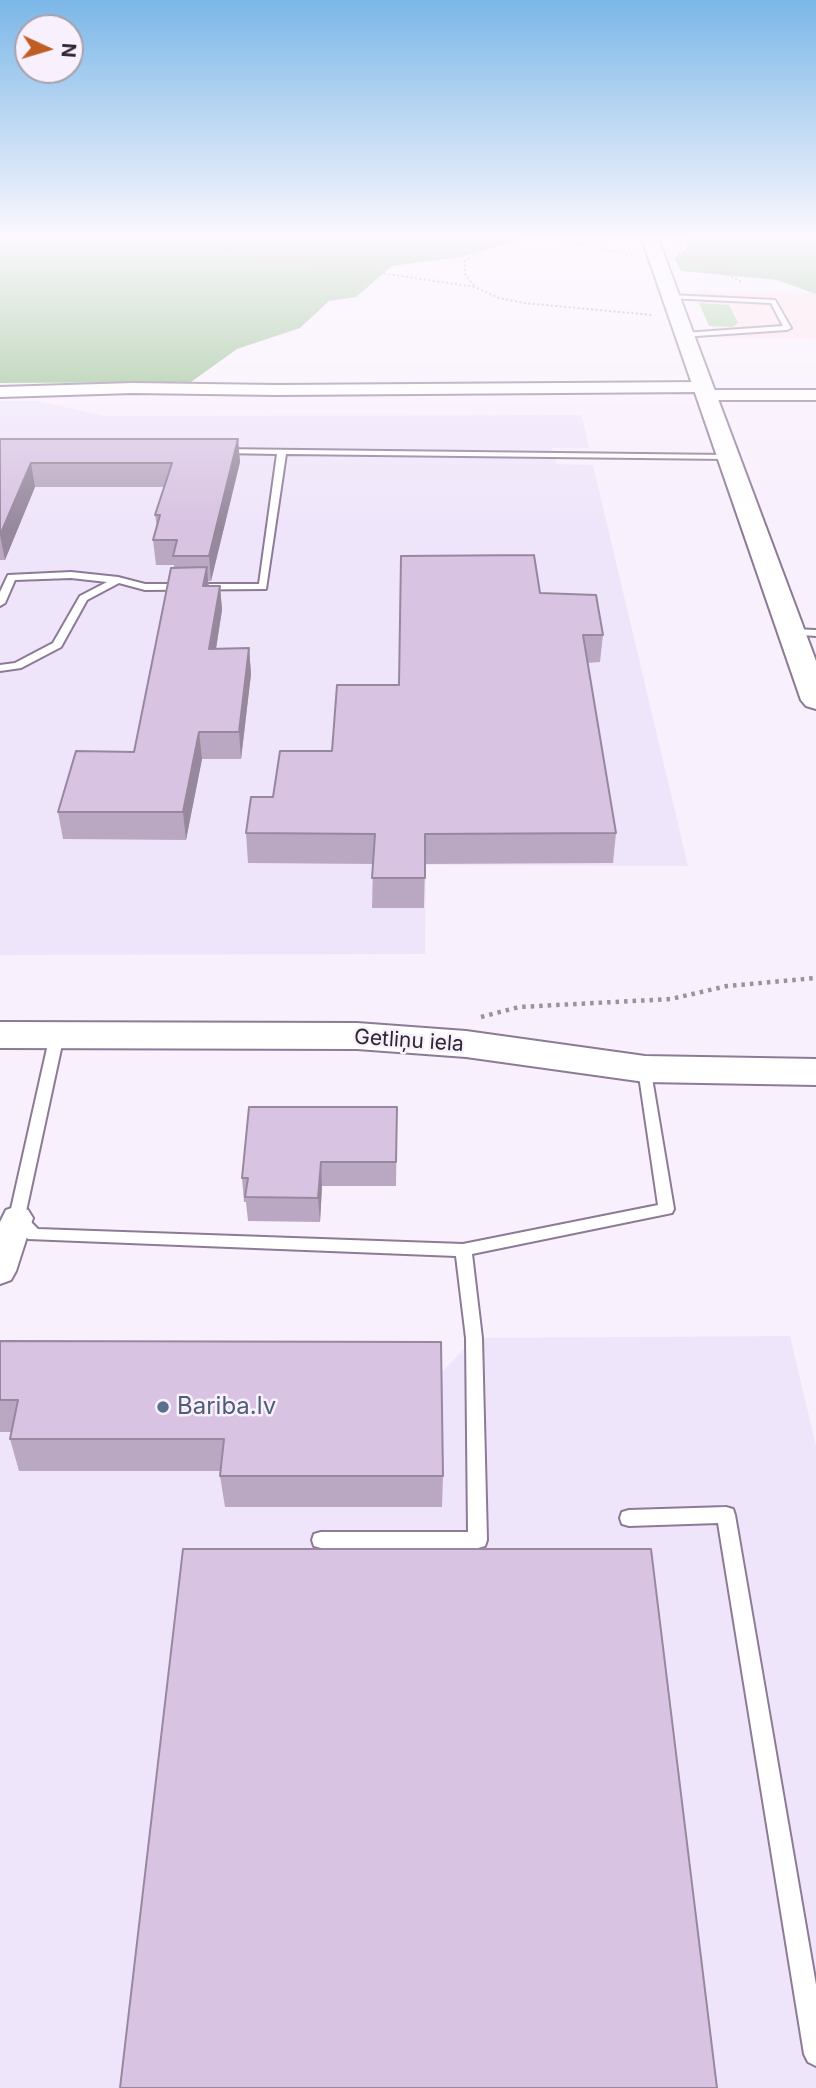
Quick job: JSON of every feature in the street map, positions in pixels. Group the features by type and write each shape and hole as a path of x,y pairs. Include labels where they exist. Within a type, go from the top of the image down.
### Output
{"main road":[{"path":"685,333 816,700"},
{"name":"Getliņu iela","path":"0,1035 357,1036 466,1044 645,1069 816,1072"}],"street":[{"path":"0,392 133,388 704,391 816,395"},
{"path":"0,1271 18,1217"}],"lane":[{"path":"215,451 727,457"},
{"path":"0,603 11,577 71,575 118,580 145,587 263,587 282,451"},
{"path":"0,668 17,666 57,645 83,598 118,580"},
{"path":"792,632 816,633"},
{"path":"57,1035 18,1217 34,1235 463,1250 666,1209 645,1069"},
{"path":"321,1540 478,1540 474,1338 463,1250"},
{"path":"629,1518 726,1515 816,2054"}],"shaded area":[{"path":"715,333 816,333 816,339 717,338"},
{"path":"0,401 38,401 105,416 582,415 589,448 552,448 557,464 593,465 688,866 426,865 425,954 0,955"},
{"path":"790,1336 816,1446 816,2088 0,2088 0,1373 440,1374 474,1338"}],"green space":[{"path":"0,333 284,333 237,349 191,382 0,383"}],"building":[{"path":"0,439 238,439 209,556 173,556 177,540 153,540 160,515 155,515 172,463 31,463 0,535"},
{"path":"534,555 540,593 596,595 603,635 583,635 616,833 425,834 425,878 372,878 375,834 246,833 251,797 273,797 280,751 332,751 337,685 399,685 401,556"},
{"path":"207,567 203,586 220,586 209,649 249,648 239,732 199,732 183,812 58,812 76,751 134,752 171,568"},
{"path":"249,1107 397,1107 396,1162 321,1162 318,1198 245,1197 248,1178 242,1178"},
{"path":"0,1341 441,1342 443,1476 220,1476 224,1439 10,1439 18,1400 0,1400"},
{"path":"183,1549 651,1549 717,2088 120,2088"}],"place":[{"name":"Bariba.lv","path":"163,1407"}]}
